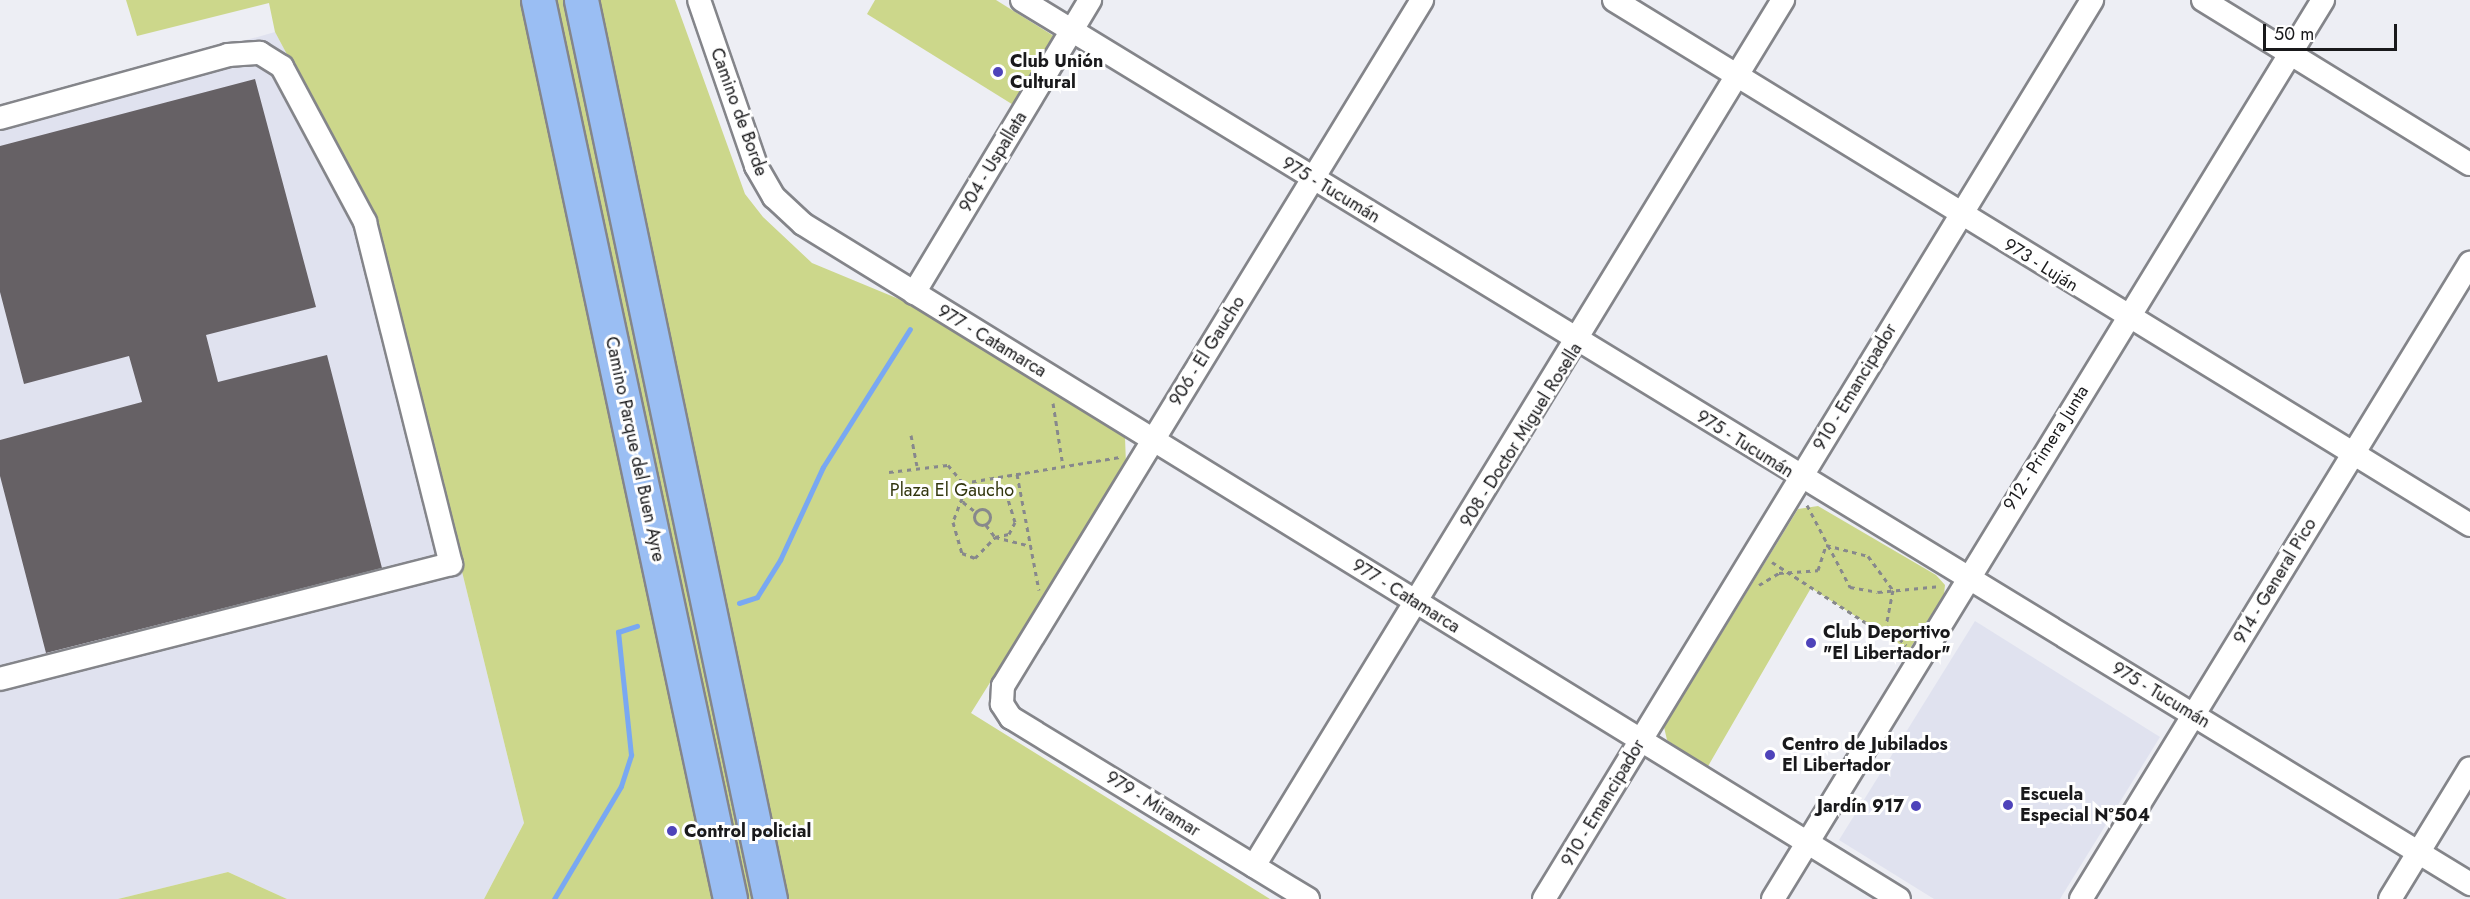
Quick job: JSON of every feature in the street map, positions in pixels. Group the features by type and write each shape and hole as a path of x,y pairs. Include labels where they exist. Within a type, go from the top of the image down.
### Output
{"highway":[{"name":"Camino Parque del Buen Ayre","path":"538,0 730,899"},
{"path":"580,0 770,899"}],"street":[{"name":"Camino de Borde","path":"699,0 756,166 774,197 803,224 914,293"},
{"name":"975 - Tucumán","path":"1022,0 1312,179 1580,340 1956,582 2195,715 2470,884"},
{"name":"904 - Uspallata","path":"914,293 1090,0"},
{"name":"906 - El Gaucho","path":"1002,704 1003,686 1422,0"},
{"name":"973 - Luján","path":"1614,0 2126,317 2470,525"},
{"name":"908 - Doctor Miguel Rosella","path":"1254,866 1580,340 1783,0"},
{"name":"910 - Emancipador","path":"1544,899 2092,0"},
{"path":"2203,0 2470,164"},
{"name":"912 - Primera Junta","path":"1773,899 1808,842 1956,582 2126,317 2323,0"},
{"path":"0,118 228,55 260,53 282,67 365,222 451,564 0,679"},
{"name":"914 - General Pico","path":"2080,899 2195,715 2352,453 2470,263"},
{"name":"977 - Catamarca","path":"914,293 1899,899"},
{"name":"979 - Miramar","path":"1002,704 1011,717 1308,899"},
{"path":"2390,899 2470,768"}],"path":[{"path":"1062,402 1052,396 1063,466"},
{"path":"911,435 917,465"},
{"path":"963,483 1130,455 1124,465"},
{"path":"889,472 917,465 948,465 963,483 962,498 952,518 962,553 980,557 995,537 1015,526 1009,496 1003,491 963,490"},
{"path":"1017,474 1041,604"},
{"path":"962,498 976,512 976,524 986,525"},
{"path":"1807,505 1826,545 1850,586 1893,590 1956,582"},
{"path":"976,512 987,511 986,525 995,537 1030,546"},
{"path":"1754,594 1760,585 1786,571 1818,570 1826,545"},
{"path":"1767,559 1910,649 1886,626 1893,590 1868,556 1826,545"}],"shaded area":[{"path":"275,32 375,219 524,823 484,899 287,899 228,872 118,899 0,899 0,109"},
{"path":"1975,621 2160,737 2060,899 1934,899 1839,840"}],"green space":[{"name":"Plaza El Gaucho","path":"126,0 675,0 745,194 763,217 812,263 906,302 1125,437 1126,465 971,713 1270,899 484,899 524,823 375,219 275,32 269,3 137,36"},
{"name":"Club Unión Cultural","path":"875,0 996,0 1057,38 1015,106 867,14"},
{"path":"1818,506 1936,575 1945,585 1944,595 1909,650 1811,588 1707,768 1667,740 1664,727 1798,509"},
{"path":"228,872 287,899 118,899"}],"building":[{"path":"255,79 316,307 206,335 218,382 327,355 382,568 46,653 0,476 0,440 142,402 129,356 24,384 0,292 0,146"}],"waterway":[{"path":"739,603 757,597 780,560 823,467 910,329"},
{"path":"554,899 621,786 631,755 618,632 637,626"}],"place":[{"name":"Club Unión Cultural","path":"998,72"},
{"name":"Club Deportivo \"El Libertador\"","path":"1811,643"},
{"name":"Centro de Jubilados El Libertador","path":"1770,755"},
{"name":"Escuela Especial N°504","path":"2008,805"},
{"name":"Jardín 917","path":"1916,806"},
{"name":"Control policial","path":"672,831"}]}
